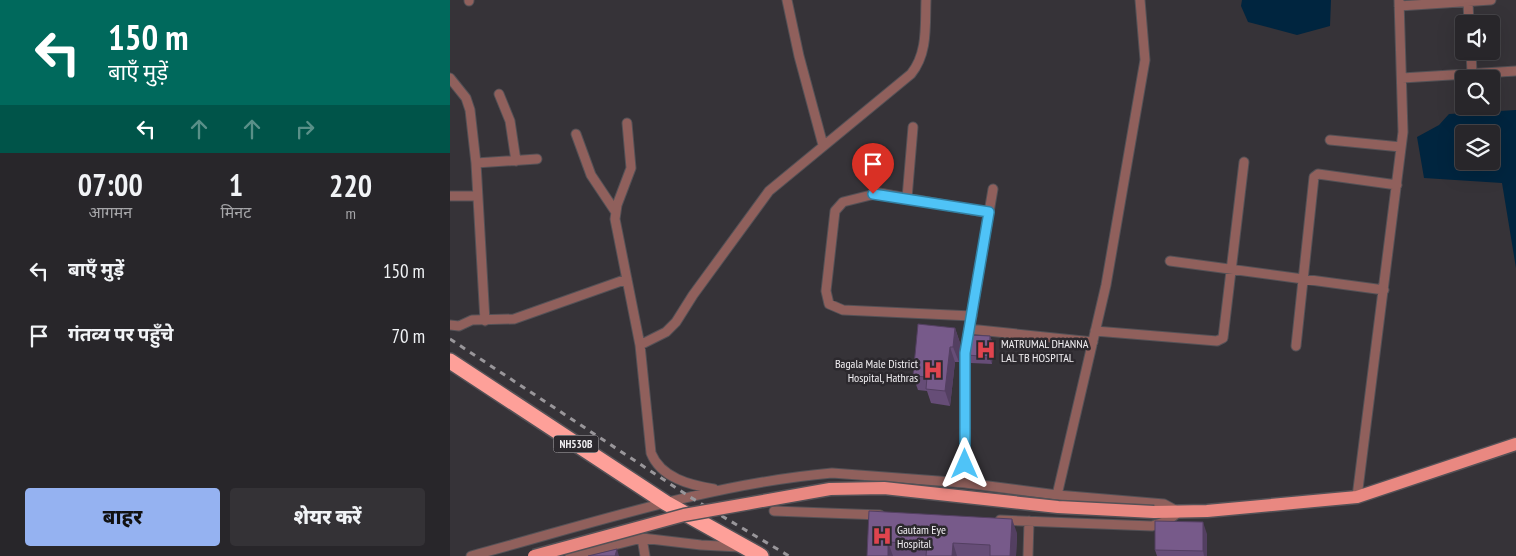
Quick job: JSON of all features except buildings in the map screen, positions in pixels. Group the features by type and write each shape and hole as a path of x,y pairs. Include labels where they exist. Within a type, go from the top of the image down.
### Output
{"highway":[{"name":"NH530B","path":"450,361 666,503 761,556"}],"main road":[{"path":"534,556 684,515 830,489 884,488 1050,506 1154,512 1179,512 1356,497 1516,444"}],"street":[{"path":"787,0 799,56 823,145"},
{"path":"640,345 666,332 676,322 693,295 769,191 911,74 918,65 923,52 926,0"},
{"path":"1057,495 1106,285 1145,60 1140,0"},
{"path":"1356,497 1401,147 1402,78 1399,3 1491,0"},
{"path":"1468,2 1469,15"},
{"path":"1500,72 1516,71"},
{"path":"1402,78 1455,75"},
{"path":"450,78 469,104 476,163 485,321"},
{"path":"499,94 510,121 516,160"},
{"path":"615,211 631,168 627,123"},
{"path":"906,198 913,127"},
{"path":"576,134 591,175 615,211 640,345 653,458 670,475 688,484 717,490"},
{"path":"1330,140 1401,147"},
{"path":"476,163 537,159"},
{"path":"1095,331 1221,340 1224,335 1244,162"},
{"path":"1296,346 1313,181 1316,175 1397,185"},
{"path":"965,483 965,353 993,189"},
{"path":"972,316 843,310 829,304 826,291 835,211 843,202 873,194 989,212"},
{"path":"450,196 477,196"},
{"path":"1170,261 1384,290"},
{"path":"450,325 455,327 469,321 514,319 531,315 627,280"},
{"path":"969,329 1093,342"},
{"path":"471,556 717,490 832,473 965,483 1057,495 1164,504 1179,512 1167,521 1152,526 992,520"},
{"path":"774,511 894,516"},
{"path":"1028,556 1029,521"},
{"path":"642,538 645,556"},
{"path":"570,556 642,538 701,546 743,547"}],"water":[{"path":"1242,0 1331,0 1330,26 1297,35 1248,22 1241,6"},
{"path":"1516,110 1516,268 1502,183 1424,178 1417,137 1439,125 1449,114 1500,115 1500,111"}],"railway":[{"path":"450,339 690,497 789,556"}],"place":[{"name":"MATRUMAL DHANNA LAL TB HOSPITAL","path":"986,350"},
{"name":"Bagala Male District Hospital, Hathras","path":"933,370"},
{"name":"Gautam Eye Hospital","path":"882,536"}],"route":[{"path":"873,194 879,193 989,212 965,353 965,464"}]}
